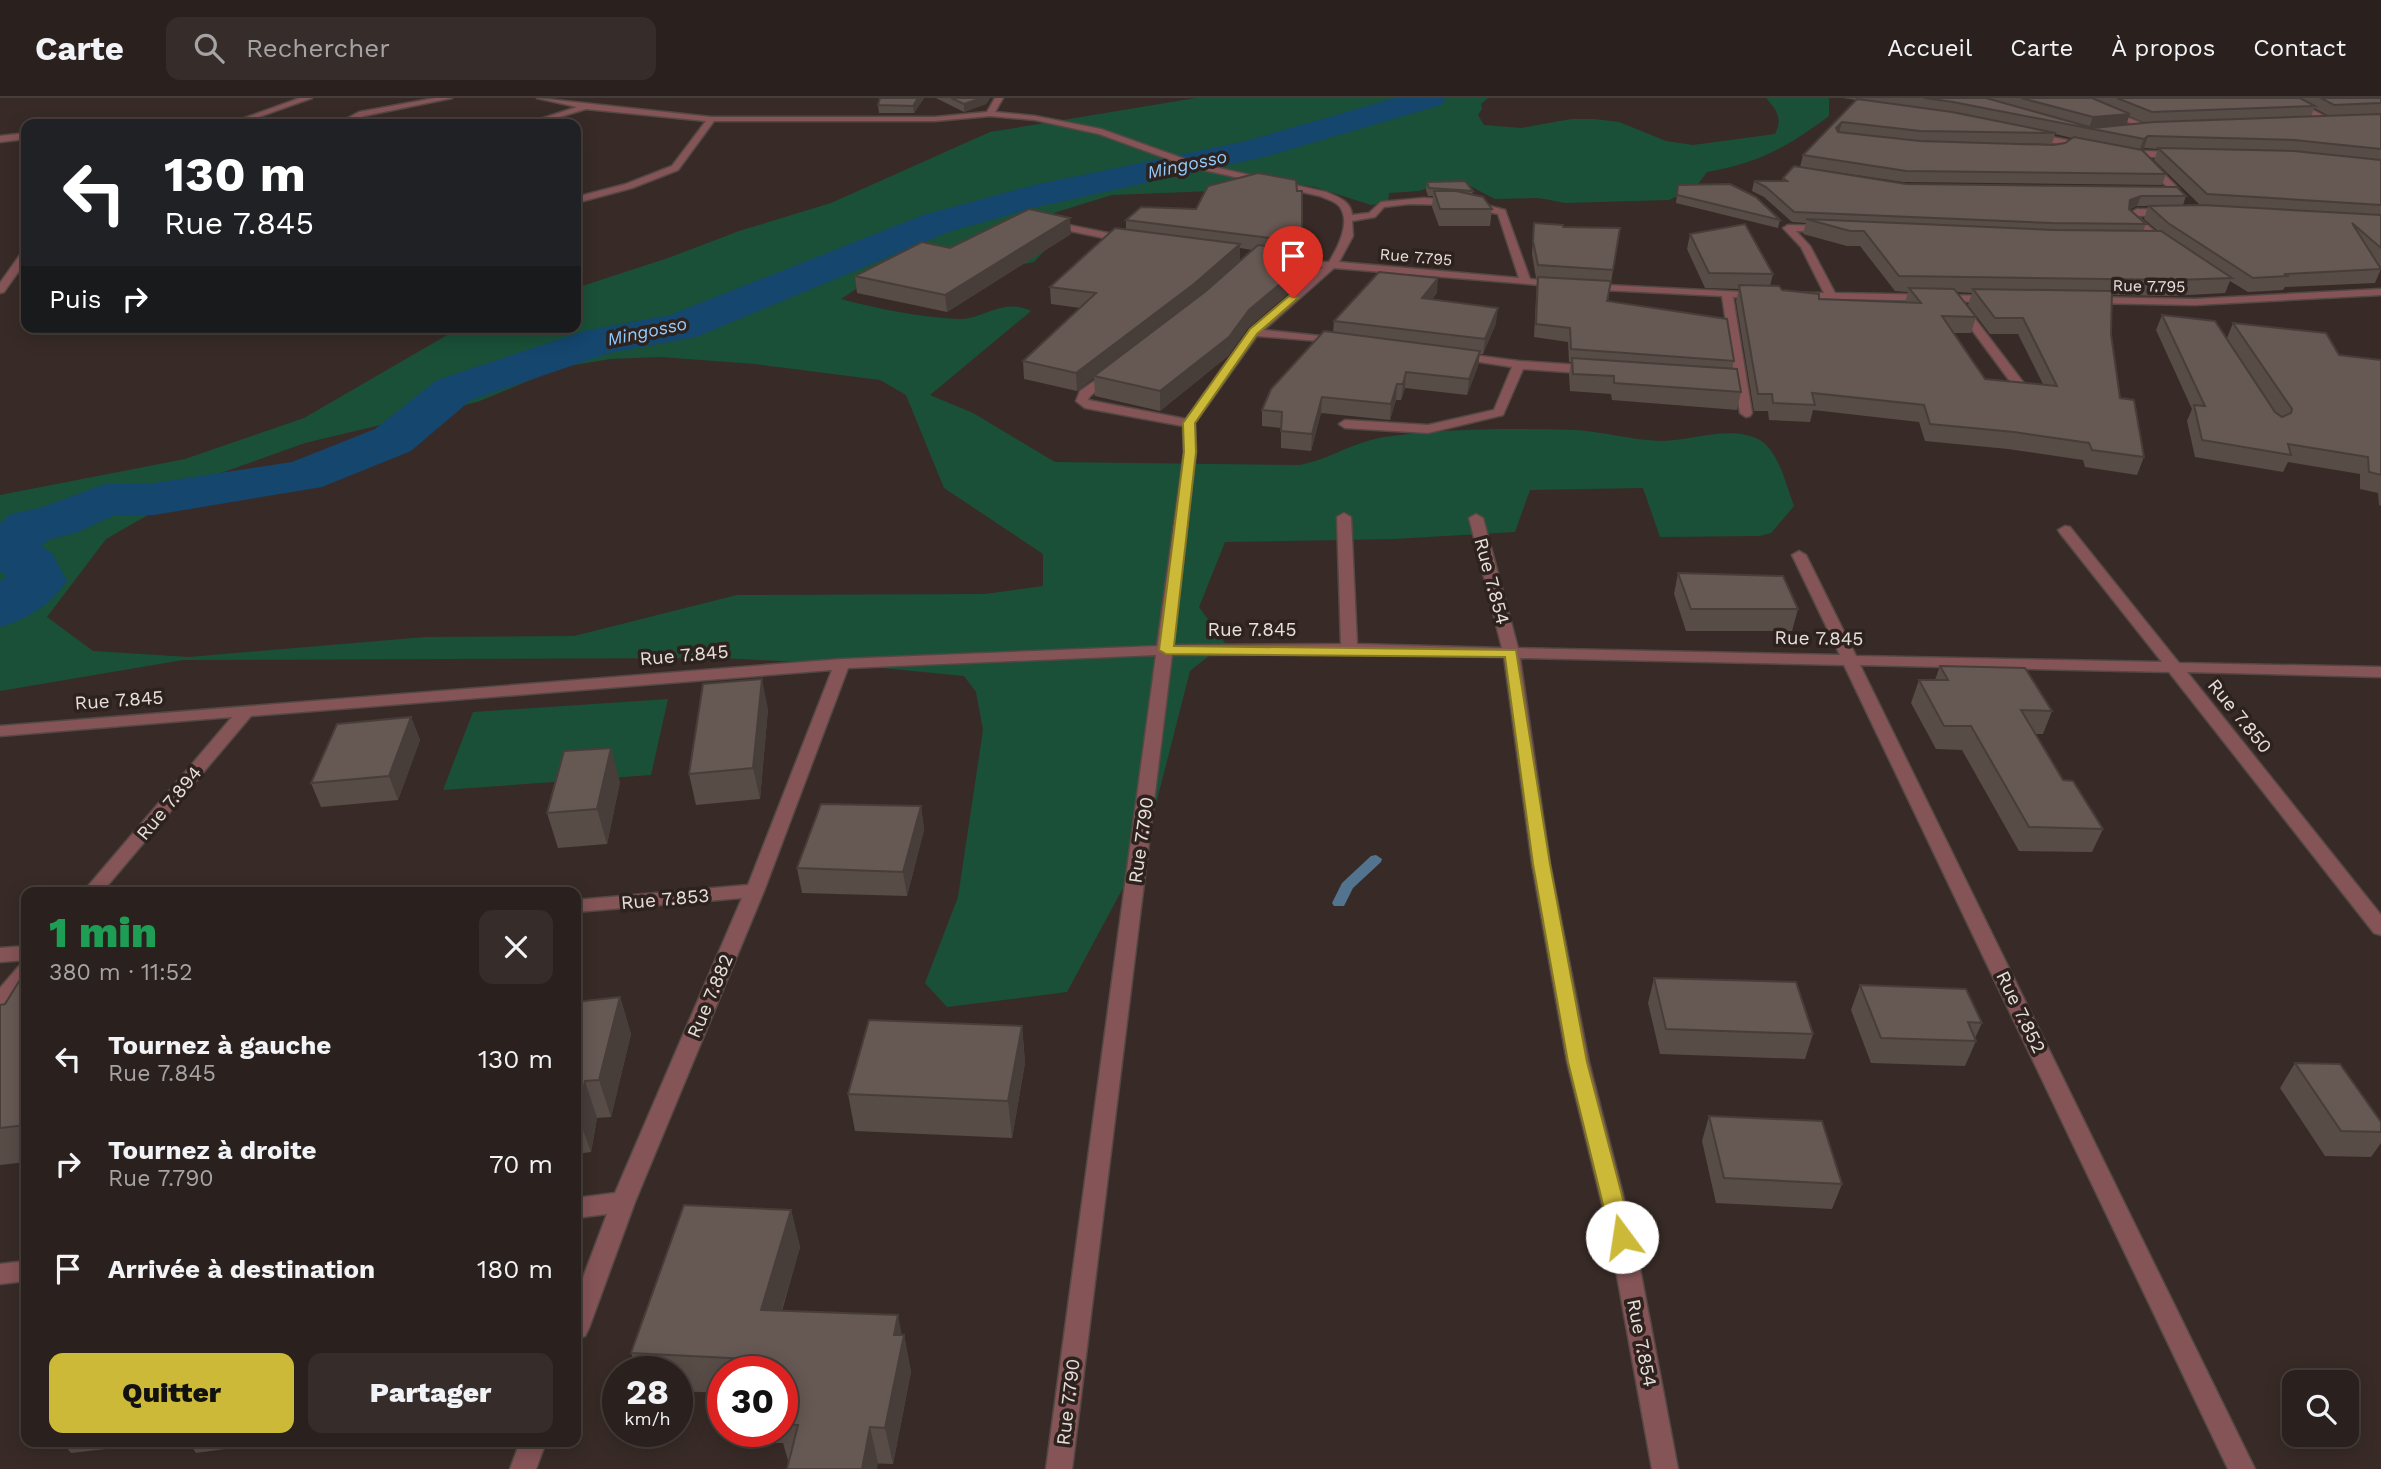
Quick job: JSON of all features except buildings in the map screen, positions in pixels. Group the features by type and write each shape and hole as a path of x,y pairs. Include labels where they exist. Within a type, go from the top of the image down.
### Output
{"street":[{"path":"247,119 309,98"},
{"path":"352,119 362,114 448,98"},
{"path":"541,98 585,106 711,119 935,119 990,114 1065,123 1143,145 1193,165 1323,194 1341,202 1347,209 1348,236 1332,265 1254,332 1189,423 1089,405 1082,401 1084,394 1126,362"},
{"path":"990,114 999,98"},
{"path":"2072,98 2150,128"},
{"path":"2284,98 2328,120"},
{"path":"545,119 585,106"},
{"path":"581,199 629,186 675,168 709,126 711,119"},
{"path":"2300,121 2341,120"},
{"path":"2126,131 2164,127"},
{"path":"2024,134 2092,148"},
{"path":"2049,151 2063,148 2069,139 2089,134"},
{"path":"0,139 21,137"},
{"path":"2142,157 2152,153 2188,154"},
{"path":"2129,155 2142,157 2180,195 2150,191"},
{"path":"1347,219 1372,215 1385,204 1410,202 1454,203 1498,210 1502,212 1525,283"},
{"path":"2144,240 2163,243 2130,215 2137,212 2186,212"},
{"path":"1779,219 1805,246 1831,296"},
{"path":"1046,223 1090,234 1142,241"},
{"path":"1788,228 1837,229"},
{"path":"0,290 21,261"},
{"name":"Rue 7.795","path":"1310,262 1566,285"},
{"path":"1579,286 1766,295"},
{"path":"2227,286 2248,300"},
{"name":"Rue 7.795","path":"2071,300 2195,302 2381,292"},
{"path":"2367,293 2381,303"},
{"path":"1727,295 1734,380 1746,412"},
{"path":"1779,296 2004,299"},
{"path":"1955,299 2022,388"},
{"path":"2195,302 2203,314"},
{"path":"1254,332 1347,342"},
{"path":"1438,354 1519,365 1610,371"},
{"path":"1345,425 1428,429 1493,415 1499,412 1519,365"},
{"name":"Rue 7.790","path":"1059,1469 1166,650 1190,452 1189,423"},
{"path":"1344,517 1349,649"},
{"name":"Rue 7.854","path":"1476,518 1511,653 1541,864 1578,1062 1622,1237 1665,1469"},
{"name":"Rue 7.850","path":"2065,530 2381,928"},
{"name":"Rue 7.852","path":"1799,555 2242,1469"},
{"name":"Rue 7.845","path":"0,731 842,664 1166,650 1349,649 2381,672"},
{"name":"Rue 7.882","path":"581,1315 624,1202 755,891 842,664"},
{"name":"Rue 7.894","path":"96,887 245,713"},
{"name":"Rue 7.853","path":"581,906 755,891"},
{"path":"0,955 21,953"},
{"path":"0,1002 21,977"},
{"path":"581,1207 624,1202"},
{"path":"0,1274 21,1272"},
{"path":"523,1469 531,1447"}],"green space":[{"path":"1196,98 1488,98 1481,104 1482,109 1478,115 1484,125 1521,128 1571,119 1594,119 1619,122 1666,141 1693,145 1775,134 1779,124 1778,115 1766,98 1829,98 1829,116 1800,136 1757,159 1707,172 1695,188 1669,200 1565,203 1539,198 1495,199 1468,185 1442,183 1419,191 1389,193 1388,203 1371,205 1315,187 1263,179 1213,191 1112,195 1014,225 1044,251 1034,262 1024,264 902,258 841,299 899,312 958,319 1010,307 1031,311 930,395 973,413 1055,462 1299,465 1373,439 1456,430 1576,430 1661,441 1732,433 1756,438 1770,449 1794,506 1771,533 1760,536 1660,537 1643,488 1530,490 1515,532 1393,539 1225,542 1199,607 1225,643 1190,671 1145,847 1067,992 947,1007 925,983 958,897 983,730 976,692 964,676 842,664 720,658 183,660 0,691 0,495 185,459 304,418 451,333 581,333 581,286 739,231 831,203 990,132","holes":["660,357 755,364 880,380 906,395 944,488 1043,554 1043,586 985,594 737,595 574,636 425,637 189,657 93,651 47,617 106,539 221,473 305,443 477,402 562,367 610,359"]},
{"path":"668,699 651,775 443,790 473,712"}],"waterway":[{"name":"Mingosso","path":"0,609 38,581 32,565 18,558 13,546 16,538 31,526 55,521 105,500 154,499 303,476 393,440 454,390 600,341 680,327 937,223 1034,196 1252,150 1430,98"},
{"path":"1339,903 1347,886 1376,859"}],"route":[{"path":"1293,298 1254,332 1189,423 1190,452 1166,650 1349,649 1511,653 1541,864 1578,1062 1622,1237"}]}
